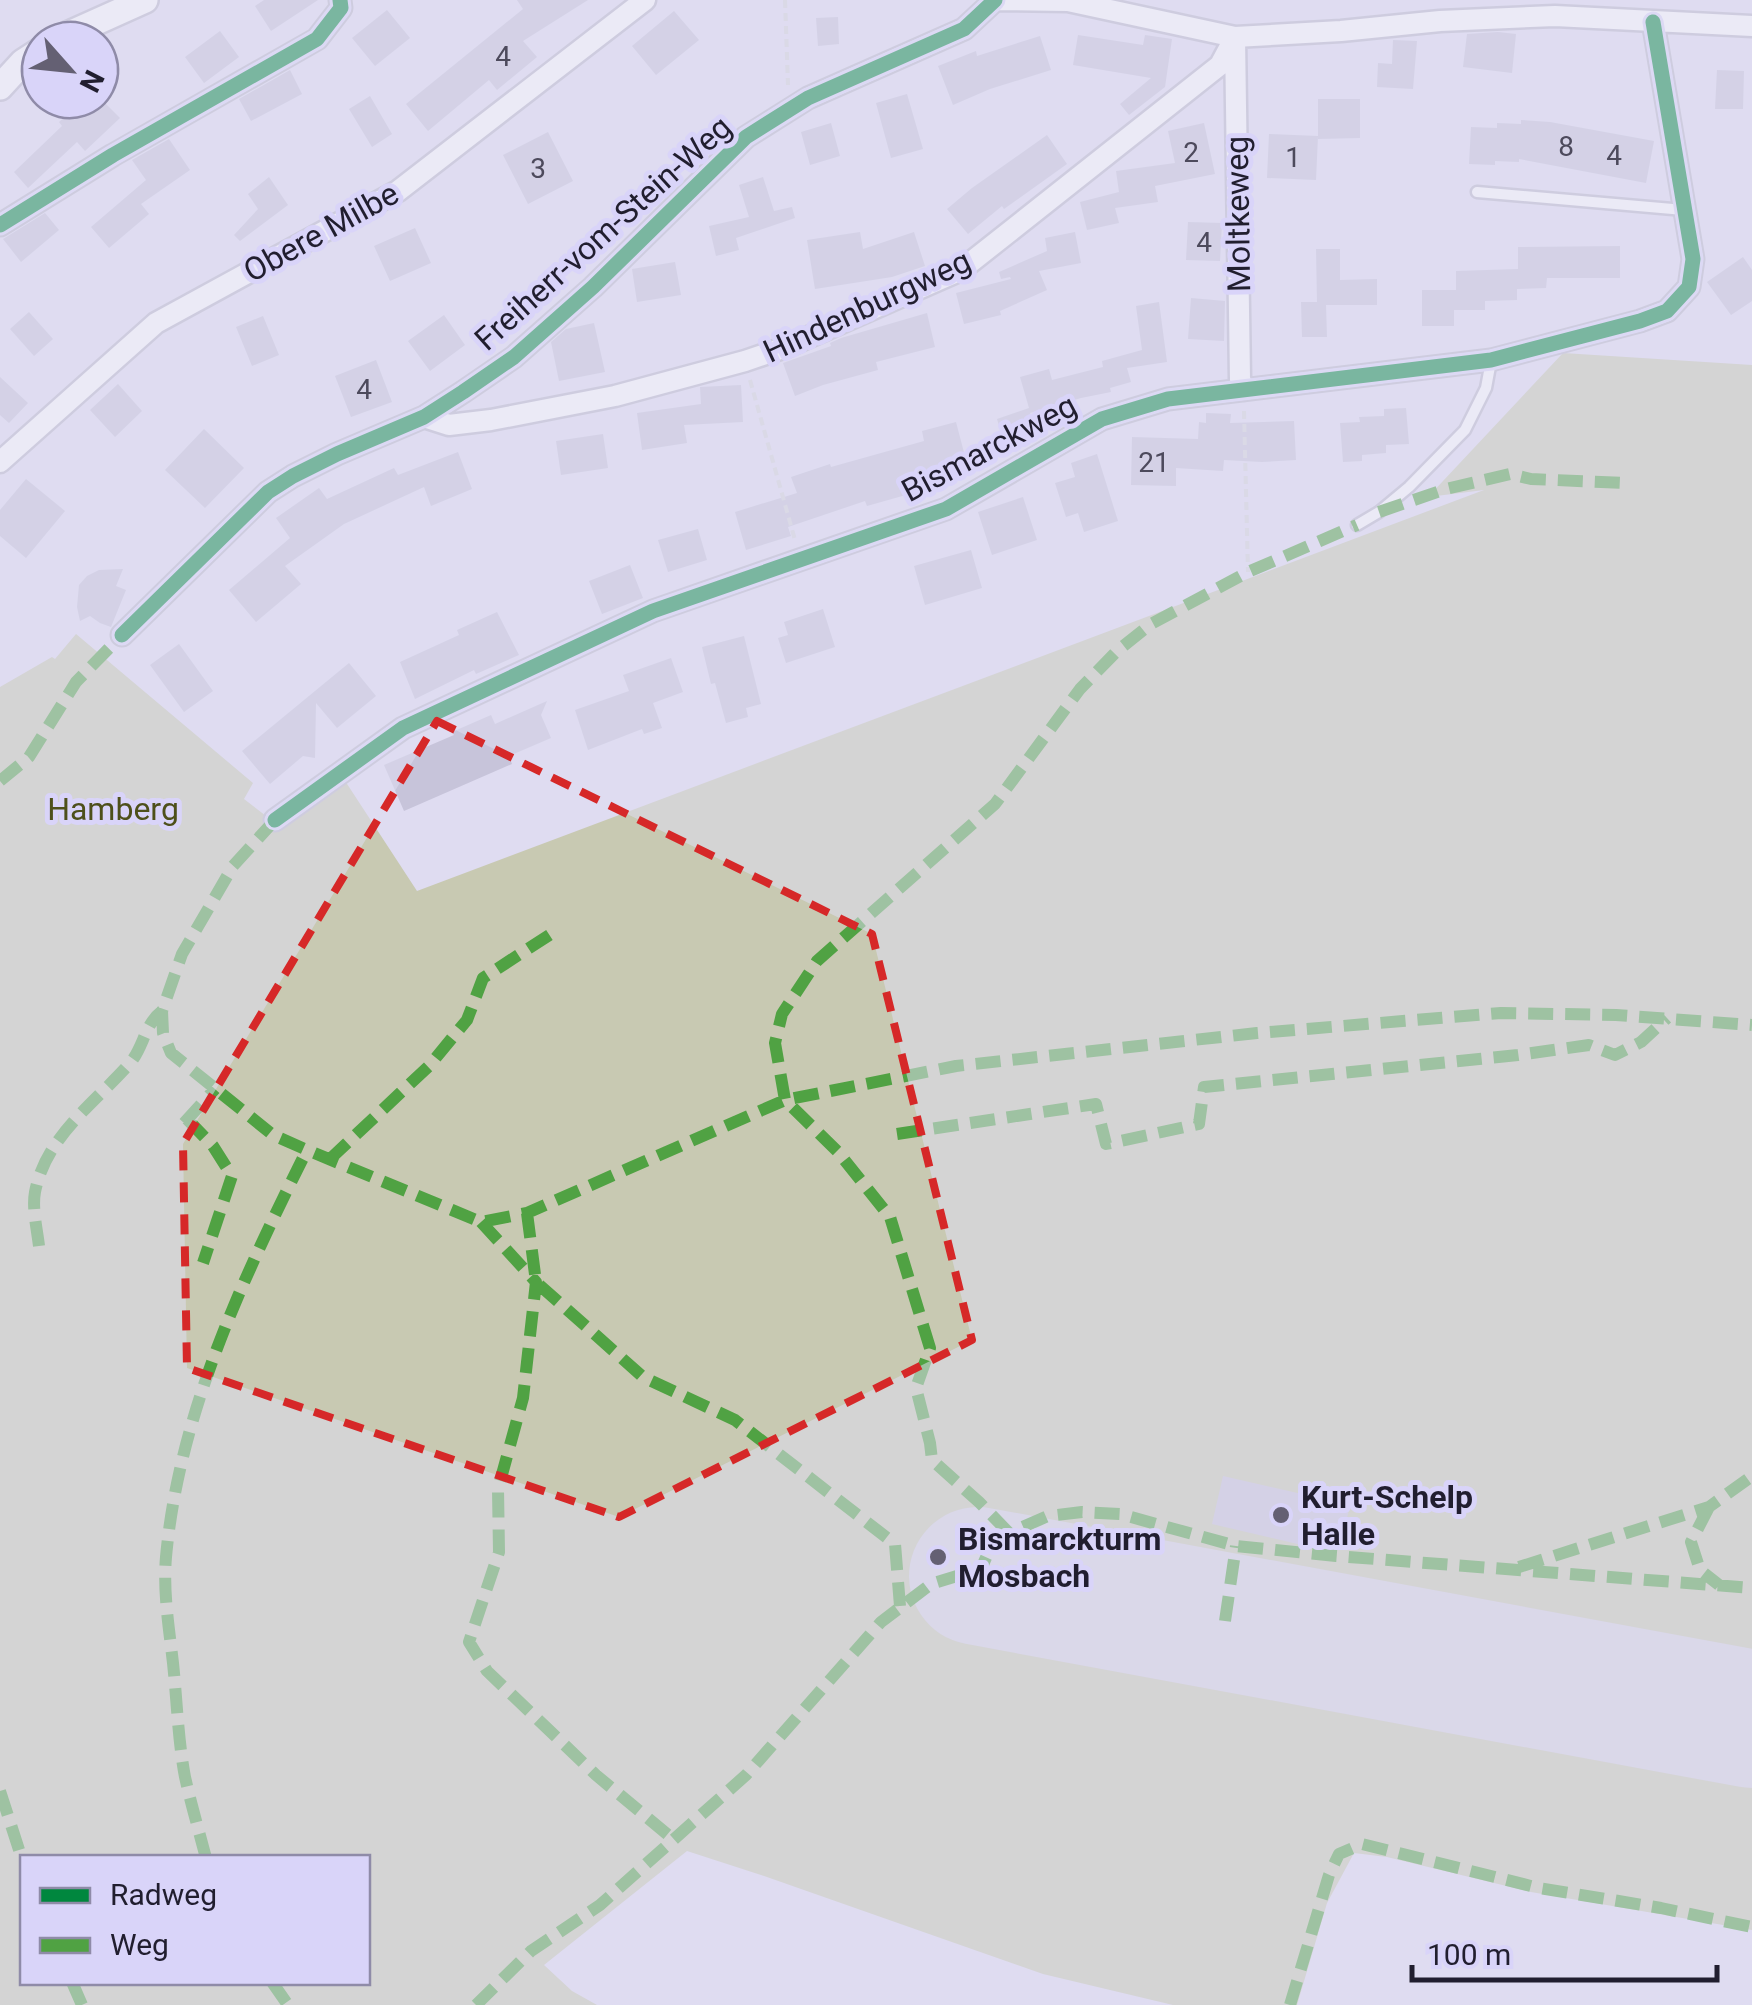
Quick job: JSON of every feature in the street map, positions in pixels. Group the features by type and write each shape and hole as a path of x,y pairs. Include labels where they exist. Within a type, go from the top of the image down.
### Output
{"street":[{"path":"100,20 145,0"},
{"path":"0,224 127,146 317,39 341,8 340,0"},
{"name":"Obere Milbe","path":"0,462 156,324 398,191 644,0"},
{"path":"994,0 1068,1 1235,37 1555,16 1752,26"},
{"name":"Freiherr-vom-Stein-Weg","path":"122,634 268,492 337,454 424,417 514,357 593,287 746,137 808,98 964,29 994,0"},
{"name":"Bismarckweg","path":"274,820 403,728 653,611 946,509 1102,419 1168,399 1492,360 1667,311 1688,287 1693,259 1653,22"},
{"name":"Hindenburgweg","path":"424,417 449,425 490,420 615,396 745,362 961,270 1220,64 1235,37"},
{"name":"Moltkeweg","path":"1235,37 1240,379 1244,390"},
{"path":"0,88 20,65"}],"lane":[{"path":"1477,192 1684,210"},
{"path":"1356,526 1409,487 1465,430 1486,388 1492,360"}],"path":[{"path":"786,0 789,110"},
{"path":"745,362 800,560"},
{"path":"1244,390 1248,572"}],"highlighted area":[{"path":"437,721 872,934 972,1340 619,1517 187,1368 183,1144"}],"green space":[{"name":"Hamberg","path":"1563,353 1752,365 1752,1930 1531,1892 1387,1857 1354,1853 1327,1903 1297,2005 1173,2005 1043,1974 687,1851 544,1965 572,1991 597,2005 0,2005 0,687 52,657 55,659 76,634 253,783 244,799 266,816 334,764 417,891 1484,490 1428,497"}],"building":[{"path":"264,0 318,0 271,31 255,6"},
{"path":"517,0 588,0 523,41 537,57 497,90 489,80 428,131 406,104 523,9"},
{"path":"387,10 410,38 375,66 352,38"},
{"path":"674,11 699,40 656,75 632,46"},
{"path":"838,17 839,44 818,46 816,18"},
{"path":"220,31 239,57 204,83 185,57"},
{"path":"1467,34 1516,34 1512,73 1463,67"},
{"path":"1078,35 1143,45 1145,35 1172,39 1165,87 1129,115 1120,104 1151,78 1073,65"},
{"path":"1040,36 1051,70 953,105 938,66 976,51 977,56"},
{"path":"1393,40 1417,41 1413,89 1377,87 1378,63 1392,64"},
{"path":"290,70 302,94 251,121 239,99"},
{"path":"1717,70 1744,71 1743,109 1715,109"},
{"path":"907,94 923,149 891,158 876,103"},
{"path":"370,96 392,134 372,147 349,109"},
{"path":"1318,99 1360,99 1360,138 1318,139"},
{"path":"118,120 85,151 77,142 28,188 14,172 62,126 59,122"},
{"path":"1521,120 1654,141 1646,183 1519,159 1495,161 1495,165 1469,164 1471,127 1497,128 1497,123 1521,124"},
{"path":"831,123 840,156 810,165 801,132"},
{"path":"1204,123 1215,174 1155,186 1158,202 1115,208 1119,223 1087,230 1080,202 1119,192 1116,171 1175,163 1168,131"},
{"path":"548,132 573,181 528,204 503,155"},
{"path":"1269,134 1318,136 1316,180 1267,178"},
{"path":"1047,135 1067,164 1004,209 1002,206 968,234 947,209"},
{"path":"169,139 190,170 141,204 149,214 109,248 91,227 146,180 132,160"},
{"path":"269,177 288,205 240,241 234,235 258,209 248,194"},
{"path":"763,177 774,211 792,207 795,218 736,238 739,250 716,256 709,226 749,217 739,185"},
{"path":"45,213 59,230 21,262 3,239"},
{"path":"1188,222 1222,223 1220,261 1186,260"},
{"path":"415,228 431,263 390,281 374,246"},
{"path":"860,232 863,249 914,232 925,266 892,277 815,289 807,240"},
{"path":"1075,232 1081,263 1039,271 1047,290 1000,311 1001,315 964,324 956,293 1011,279 1001,279 999,272 1047,251 1045,238"},
{"path":"1620,246 1620,278 1547,278 1546,288 1517,289 1517,300 1485,301 1485,310 1454,310 1454,326 1422,326 1422,290 1456,290 1456,271 1518,269 1518,247"},
{"path":"1316,249 1340,249 1340,280 1377,279 1377,305 1326,305 1327,337 1302,337 1301,302 1317,302"},
{"path":"1743,257 1752,270 1752,301 1731,315 1707,282"},
{"path":"675,262 681,295 637,302 632,269"},
{"path":"1191,298 1225,301 1224,341 1188,339"},
{"path":"1159,302 1167,362 1127,368 1131,382 1110,388 1111,392 1030,413 1035,427 1003,438 997,419 1029,408 1020,377 1049,369 1052,380 1103,367 1102,361 1142,350 1136,306"},
{"path":"29,312 53,339 34,356 10,329"},
{"path":"927,313 935,347 876,362 878,370 795,396 783,363 831,346 841,338"},
{"path":"444,315 465,345 430,371 408,341"},
{"path":"263,316 279,355 252,366 236,327"},
{"path":"594,323 605,372 559,381 551,342 566,329"},
{"path":"376,360 392,402 351,417 335,376"},
{"path":"0,377 28,403 9,423 0,415"},
{"path":"118,384 142,411 115,437 90,410"},
{"path":"741,385 743,422 684,425 687,443 642,450 637,413 701,404 700,387"},
{"path":"1406,408 1409,444 1386,445 1386,453 1343,462 1340,423 1384,416 1384,409"},
{"path":"1206,413 1231,414 1230,423 1294,421 1296,460 1224,460 1223,471 1176,468 1176,486 1131,485 1132,437 1198,439 1199,422 1206,423"},
{"path":"956,422 967,464 951,468 954,476 911,487 913,493 867,506 865,501 788,527 791,536 746,550 735,512 797,493 791,477 924,441 922,431"},
{"path":"204,429 244,468 205,508 165,470"},
{"path":"603,434 608,468 561,475 556,441"},
{"path":"458,452 472,489 431,506 424,487 344,524 285,566 301,584 256,622 229,590 290,538 276,518 319,488 327,499 394,468 398,475"},
{"path":"1097,454 1118,521 1084,532 1078,513 1066,517 1055,483 1075,477 1071,463"},
{"path":"26,479 65,511 26,558 0,536 0,510"},
{"path":"1023,497 1037,540 992,555 978,512"},
{"path":"698,529 707,560 668,572 658,540"},
{"path":"971,550 982,588 925,605 914,566"},
{"path":"630,565 643,598 602,614 589,581"},
{"path":"123,569 116,586 126,590 111,627 90,616 80,621 79,585 99,570"},
{"path":"823,609 835,647 786,663 778,638 788,635 784,622"},
{"path":"497,612 519,655 476,674 474,670 415,699 400,662 459,635 457,630"},
{"path":"744,636 761,704 746,708 748,717 726,723 702,647"},
{"path":"179,644 213,691 184,712 150,665"},
{"path":"671,658 683,692 653,703 662,728 644,734 642,729 588,750 575,710 629,691 623,675"},
{"path":"349,663 376,696 337,728 316,703 315,758 303,756 270,784 242,751"},
{"path":"547,701 541,715 551,738 509,756 512,764 404,811 384,765 491,715 495,724"},
{"name":"Kurt-Schelp Halle","path":"1223,1476 1350,1505 1343,1536 1310,1529 1306,1546 1212,1524"}],"runway":[{"path":"978,1576 1752,1719"}],"marked path":[{"path":"1379,512 1446,489 1510,474 1531,479 1626,483"},
{"path":"1009,1533 932,1460 916,1388 930,1348 890,1217 838,1152 785,1100 775,1043 782,1014 817,961 995,804 1080,689 1117,651 1151,624 1248,572 1357,525"},
{"path":"0,781 29,757 76,682 122,635"},
{"path":"275,820 233,866 182,954 162,1011 163,1033 171,1053 273,1135 481,1222 527,1213 785,1100 956,1066 1257,1033 1501,1013 1616,1015 1752,1025"},
{"path":"329,1160 429,1066 467,1020 483,978 554,932"},
{"path":"39,1246 34,1198 50,1154 74,1121 130,1063 151,1023 162,1011"},
{"path":"897,1134 1096,1104 1106,1144 1199,1124 1204,1087 1589,1045 1615,1055 1641,1042 1667,1018"},
{"path":"184,1123 215,1089"},
{"path":"187,1119 213,1146 232,1176 203,1263"},
{"path":"205,1855 183,1763 167,1610 166,1557 173,1503 199,1399 217,1348 307,1150"},
{"path":"527,1213 536,1282 643,1377 735,1420 895,1544 900,1606"},
{"path":"481,1222 536,1282 523,1398 498,1489 499,1552 469,1642 487,1671 596,1775 673,1839"},
{"path":"1519,1567 1709,1507 1752,1476"},
{"path":"1709,1507 1691,1542 1700,1570 1719,1585"},
{"path":"476,2005 531,1951 600,1905 746,1775 881,1622 931,1584 957,1576 978,1576 988,1553 1009,1533 1048,1516 1082,1512 1120,1514 1236,1546 1752,1588"},
{"path":"1225,1621 1236,1546"},
{"path":"0,1791 21,1855"},
{"path":"1290,2005 1329,1875 1339,1854 1362,1844 1539,1888 1752,1927"},
{"path":"73,1985 82,2005"},
{"path":"274,1985 288,2005"}],"cycle path":[{"path":"0,225 113,155 317,39 341,8 340,0"},
{"path":"122,635 268,492 337,454 424,417 514,357 593,287 746,137 808,98 964,29 995,0"},
{"path":"275,820 403,728 653,611 946,509 1102,419 1168,399 1491,360 1667,311 1689,287 1693,259 1653,22"}],"place":[{"name":"Kurt-Schelp Halle","path":"1281,1515"},
{"name":"Bismarckturm Mosbach","path":"938,1557"}]}
